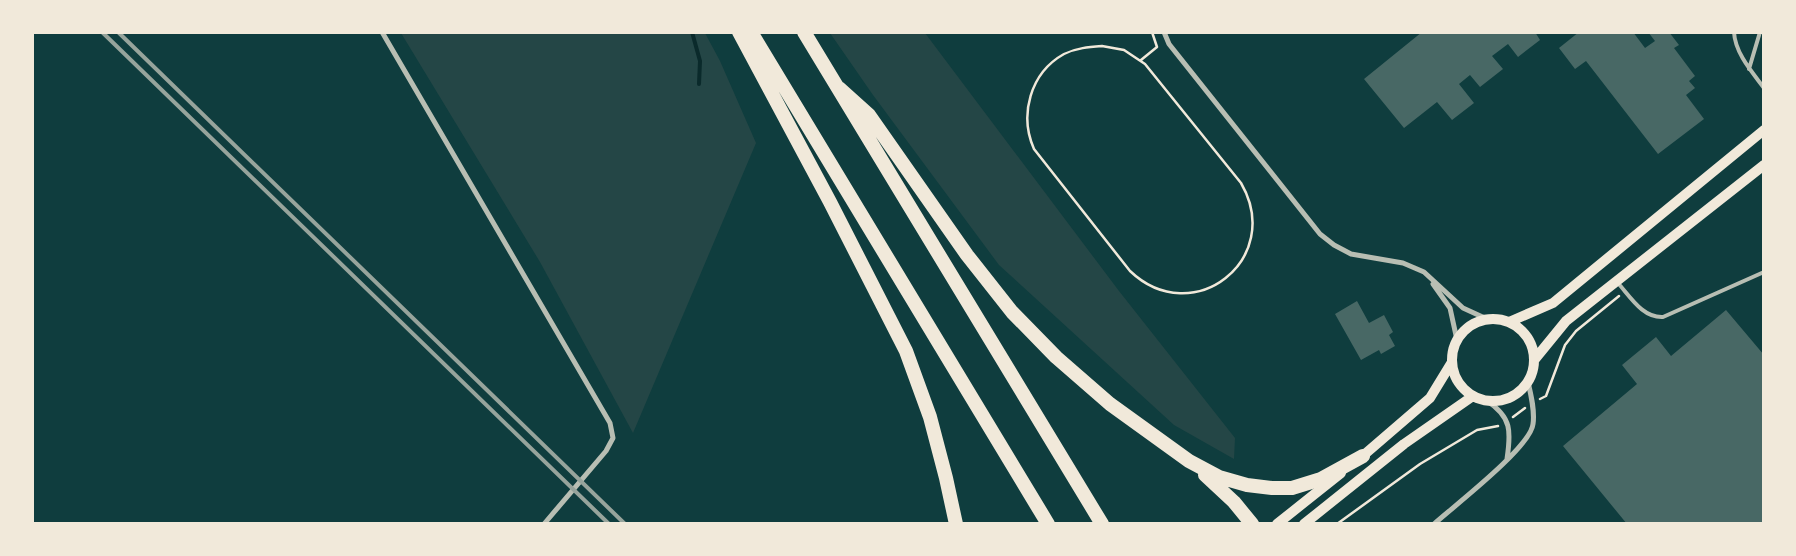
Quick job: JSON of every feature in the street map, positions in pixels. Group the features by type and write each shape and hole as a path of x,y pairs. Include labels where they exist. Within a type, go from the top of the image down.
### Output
{"highway":[{"path":"739,32 830,202 906,351 930,417 956,524"},
{"path":"751,32 1048,524"},
{"path":"804,32 1102,524"},
{"path":"839,88 869,115 967,255 1012,312 1056,357 1110,404 1189,461 1234,502 1252,524"},
{"path":"1189,461 1219,477 1247,485 1292,488 1321,479 1364,456"}],"main road":[{"path":"1509,322 1553,303 1764,130"},
{"path":"1535,359 1566,321 1764,165"},
{"path":"1498,319 1509,322 1519,328 1527,337 1535,359 1533,371 1521,392 1499,402 1487,402 1473,396 1462,388 1455,376 1452,362 1457,340 1470,326 1487,320 1498,319"},
{"path":"1277,524 1364,456 1430,398 1452,362"},
{"path":"1304,524 1404,444 1473,396"}],"street":[{"path":"382,32 610,423 613,438 606,451 544,524"},
{"path":"1164,32 1169,44 1320,234 1334,245 1352,254 1403,263 1424,272 1464,308 1487,320"},
{"path":"1424,272 1450,308 1457,340"},
{"path":"1434,524 1520,447 1531,432 1534,424 1528,382"},
{"path":"1487,402 1496,407 1507,422 1510,441 1507,459"}],"lane":[{"path":"1734,32 1734,40 1749,69 1764,88"},
{"path":"1749,69 1760,32"},
{"path":"1617,281 1641,309 1656,317 1664,316 1764,272"}],"path":[{"path":"1142,60 1158,47 1152,32"},
{"path":"1102,46 1124,50 1142,60 1241,182 1251,202 1252,238 1242,260 1233,272 1222,281 1194,293 1163,290 1143,282 1130,271 1040,159 1034,149 1027,128 1028,106 1035,85 1047,68 1065,54 1084,48 1102,46"},
{"path":"1337,524 1420,464 1476,430 1496,428 1507,422 1532,402 1546,396 1562,351 1576,330 1625,291"}],"shaded area":[{"path":"401,33 705,33 720,61 756,143 633,433 540,262"},
{"path":"830,33 925,33 1119,291 1235,438 1234,459 1174,425 999,265 873,95"}],"building":[{"path":"1422,32 1535,32 1540,40 1518,57 1508,44 1492,56 1503,69 1480,87 1470,75 1459,84 1474,103 1452,120 1437,102 1404,128 1364,79"},
{"path":"1579,32 1633,32 1645,48 1655,41 1648,32 1669,32 1679,45 1674,48 1695,76 1689,81 1695,88 1686,95 1704,119 1658,154 1586,61 1575,69 1559,48"},
{"path":"1357,301 1369,323 1384,315 1393,332 1389,335 1395,346 1381,354 1379,350 1361,360 1335,314"},
{"path":"1726,310 1764,355 1764,524 1627,524 1563,446 1637,384 1622,365 1656,337 1671,356"}],"waterway":[{"path":"692,32 700,61 699,84"}],"railway":[{"path":"102,32 609,524"},
{"path":"118,32 625,524"}]}
